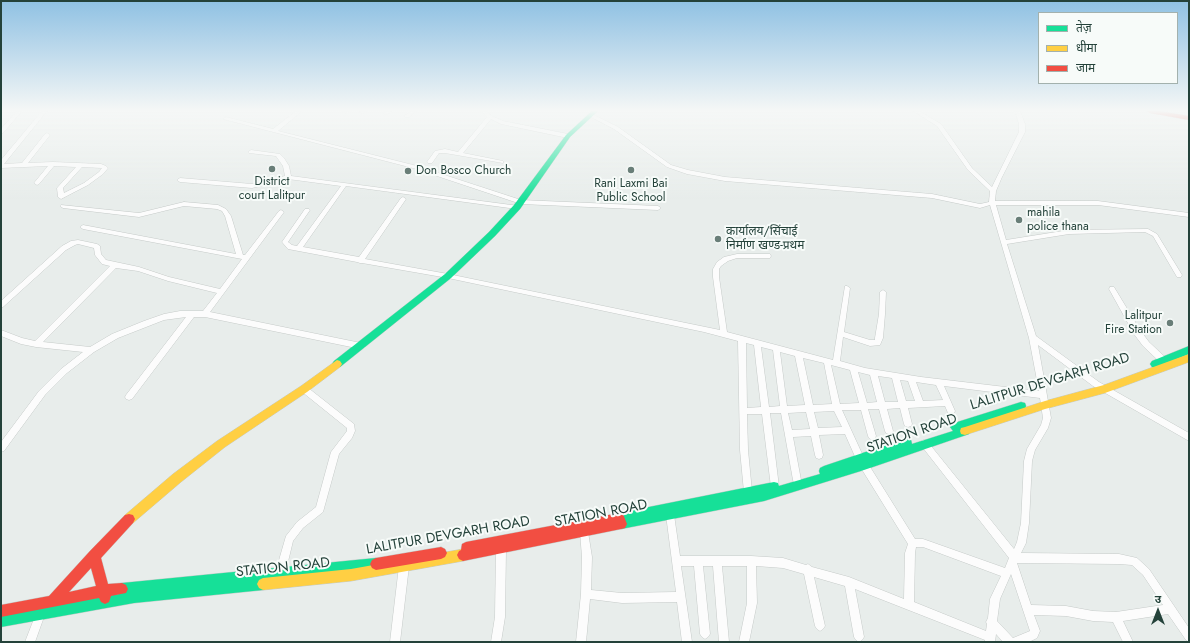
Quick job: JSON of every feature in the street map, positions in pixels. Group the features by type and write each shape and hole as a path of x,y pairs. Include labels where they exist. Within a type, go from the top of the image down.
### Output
{"main road":[{"path":"40,614 94,555 137,512 177,478 222,444 304,389 361,346 448,276 492,234 519,205 564,141"},
{"name":"LALITPUR DEVGARH ROAD","path":"1,611 103,591 355,567 449,551 775,487 862,462 997,412 1044,399 1101,386 1189,350"},
{"path":"1101,386 1189,358"},
{"name":"STATION ROAD","path":"1,621 106,601 351,575 584,532 764,496 862,462 924,444 1044,399"},
{"path":"94,555 106,601"}],"street":[{"path":"1,165 20,141"},
{"path":"24,165 42,141"},
{"path":"316,141 415,167 519,205"},
{"path":"460,153 470,141"},
{"path":"634,141 669,166 687,172 725,179 932,196 983,205 992,203 1098,203 1186,215 1189,221"},
{"path":"950,141 965,163 993,191"},
{"path":"677,561 751,561 783,563 808,569 849,582 908,605 990,640 995,599 1006,572 1014,560 1021,543 1025,523 1028,461 1032,449 1045,426 1047,418 1033,338 992,203 993,191 1017,141"},
{"path":"430,162 435,155 441,151 460,153 501,162"},
{"path":"251,152 278,155 284,162 288,176"},
{"path":"1,165 53,164 81,165 101,166 104,168 101,173 86,184 61,198 60,188 81,165"},
{"path":"37,183 53,164"},
{"path":"180,180 252,186 288,176 519,205 658,208"},
{"path":"298,249 345,184"},
{"path":"360,260 403,199"},
{"path":"63,206 139,215 184,204 218,207 224,210 228,216 243,257"},
{"path":"307,210 285,242 290,247 448,276 724,334 853,368 1044,399"},
{"path":"205,314 222,292 243,257 281,212"},
{"path":"83,227 243,257"},
{"path":"1004,242 1070,232 1146,230 1155,235 1179,275"},
{"path":"1,305 64,248 78,242 97,246 100,259 115,265 140,269 190,286 222,292"},
{"path":"724,334 716,269 719,264 726,259 737,256 768,256"},
{"path":"36,344 115,265"},
{"path":"847,288 840,333 832,362 830,378 837,408 862,462 913,543 910,553 908,605"},
{"path":"1112,289 1137,332 1146,344 1164,361"},
{"path":"840,333 870,343 877,343 882,314 883,292"},
{"path":"128,397 192,314"},
{"path":"1,448 42,393 64,371 91,350 116,336 164,317 205,314 361,346"},
{"path":"1,333 21,341 36,344 91,350"},
{"path":"1033,338 1101,386 1189,437"},
{"path":"742,339 743,411 748,492"},
{"path":"757,343 764,410 775,487"},
{"path":"776,348 784,410 797,480"},
{"path":"798,353 819,455"},
{"path":"853,368 872,436"},
{"path":"873,372 889,431"},
{"path":"895,376 908,424"},
{"path":"911,378 920,404"},
{"path":"939,382 951,411"},
{"path":"280,574 289,539 300,525 320,509 335,452 349,436 351,431 351,426 304,389"},
{"path":"743,411 948,403"},
{"path":"788,434 847,430"},
{"path":"924,444 1014,560 1035,631 1034,635 1016,642"},
{"path":"670,515 687,642"},
{"path":"581,642 586,594 587,557 584,532"},
{"path":"913,543 923,543 1006,572"},
{"path":"496,642 500,617 500,548"},
{"path":"1014,560 1119,559 1134,561 1146,572 1189,637"},
{"path":"698,561 706,634"},
{"path":"717,561 724,642"},
{"path":"744,642 752,603 751,561"},
{"path":"395,642 404,566"},
{"path":"808,569 820,626"},
{"path":"849,582 859,637"},
{"path":"586,594 622,598 681,597"},
{"path":"1028,610 1066,611 1093,616 1116,617 1171,609"},
{"path":"30,642 40,614"},
{"path":"1116,617 1128,642"},
{"path":"991,622 1010,642"}],"traffic: fast":[{"path":"337,364 448,276 492,234 517,207 564,141"},
{"path":"1155,364 1189,350"},
{"path":"955,427 1021,406"},
{"path":"621,524 764,496 864,465 965,431"},
{"path":"824,471 907,443"},
{"path":"619,518 774,487"},
{"path":"122,589 376,564"},
{"path":"1,621 134,597 263,584"}],"traffic: slow":[{"path":"965,431 1045,405 1105,389 1189,358"},
{"path":"129,519 177,478 221,444 304,389 337,364"},
{"path":"263,584 351,575 463,555"}],"traffic: jam":[{"path":"466,548 619,518"},
{"path":"51,602 129,519"},
{"path":"463,555 621,524"},
{"path":"376,564 441,553"},
{"path":"94,555 105,598"},
{"path":"1,611 103,591 122,589"}],"place":[{"name":"District court Lalitpur","path":"272,169"},
{"name":"Rani Laxmi Bai Public School","path":"631,170"},
{"name":"Don Bosco Church","path":"408,171"},
{"name":"mahila police thana","path":"1019,220"},
{"name":"कार्यालय/सिंचाई निर्माण खण्ड-प्रथम","path":"718,239"},
{"name":"Lalitpur Fire Station","path":"1170,323"}]}
